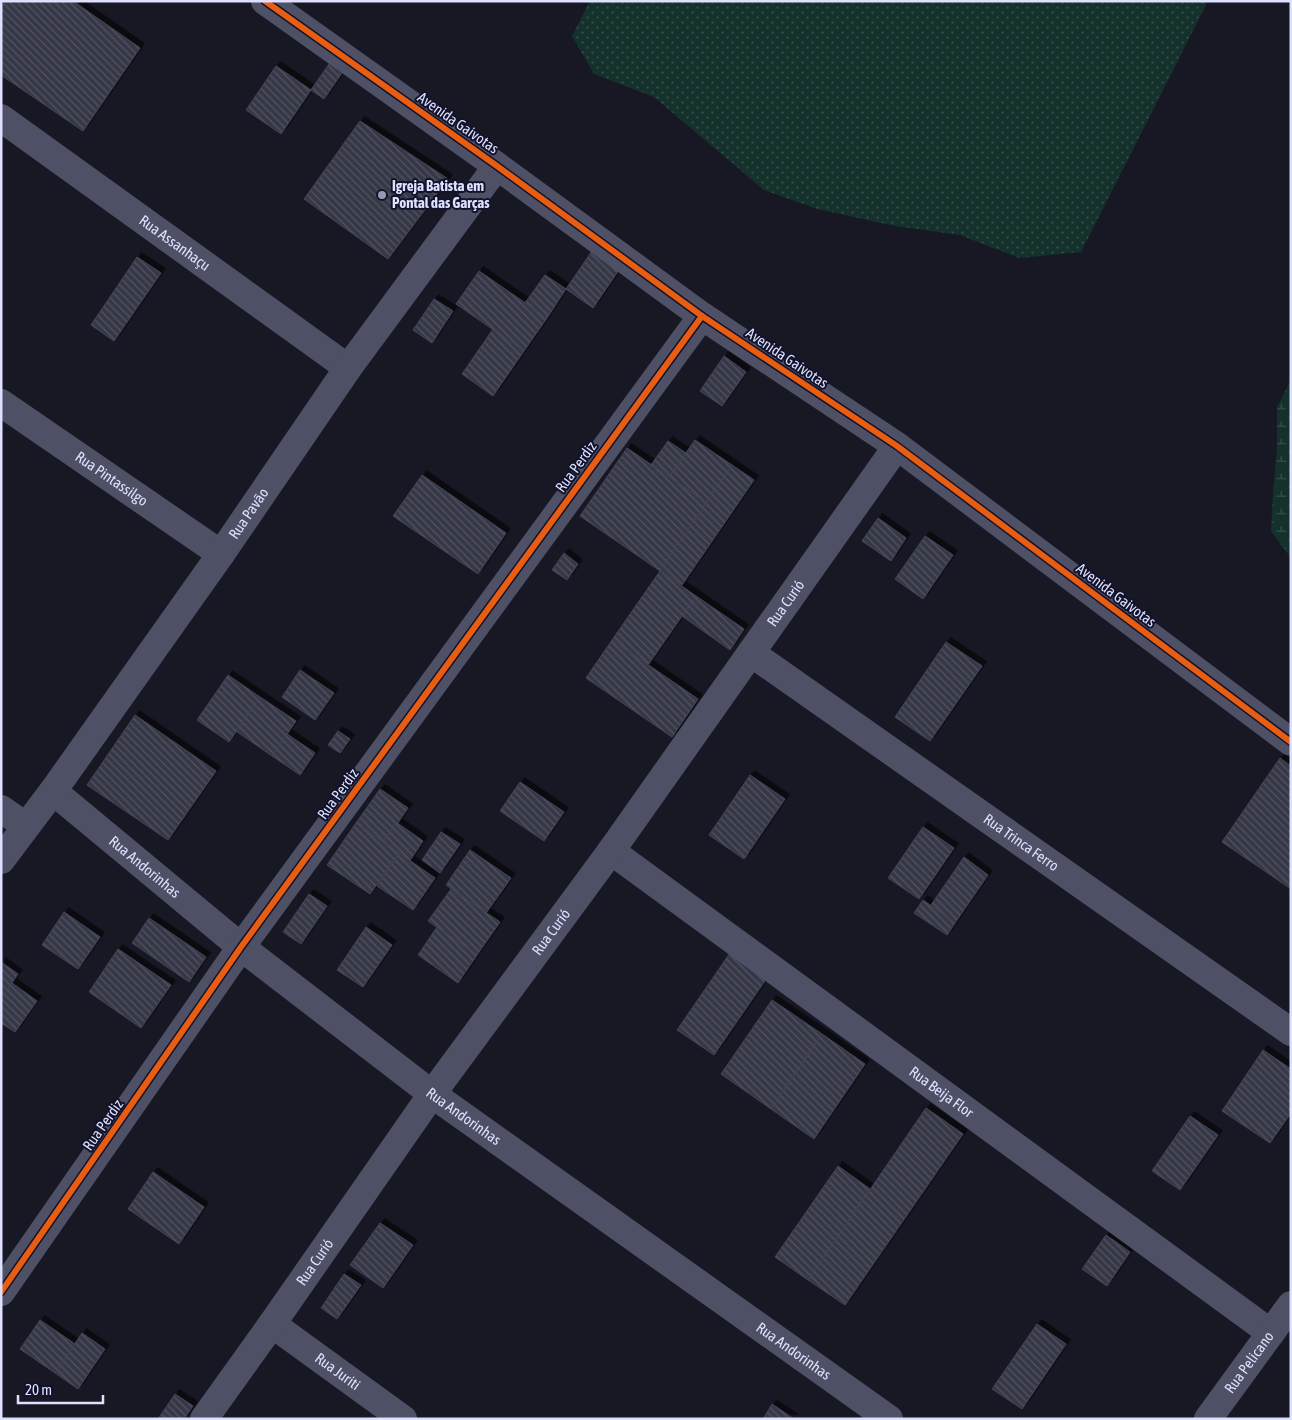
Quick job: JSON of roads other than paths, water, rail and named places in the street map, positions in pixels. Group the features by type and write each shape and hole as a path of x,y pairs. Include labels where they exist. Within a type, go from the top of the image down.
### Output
{"street":[{"name":"Avenida Gaivotas","path":"265,1 497,166 702,316 897,446 1291,742"},
{"name":"Rua Assanhaçu","path":"1,118 348,368"},
{"name":"Rua Pavão","path":"1,860 53,791 222,554 348,368 497,166"},
{"name":"Rua Perdiz","path":"1,1292 241,948 702,316"},
{"name":"Rua Pintassilgo","path":"1,403 222,554"},
{"name":"Rua Curió","path":"204,1419 432,1094 611,851 897,446"},
{"name":"Rua Trinca Ferro","path":"751,653 1291,1032"},
{"name":"Rua Andorinhas","path":"53,791 241,948 432,1094 889,1419"},
{"path":"1,809 26,826"},
{"name":"Rua Beija Flor","path":"611,851 1271,1333"},
{"name":"Rua Pelicano","path":"1208,1419 1291,1305"},
{"name":"Rua Juriti","path":"272,1324 403,1419"}],"place":[{"name":"Igreja Batista em Pontal das Garças","path":"382,195"}]}
